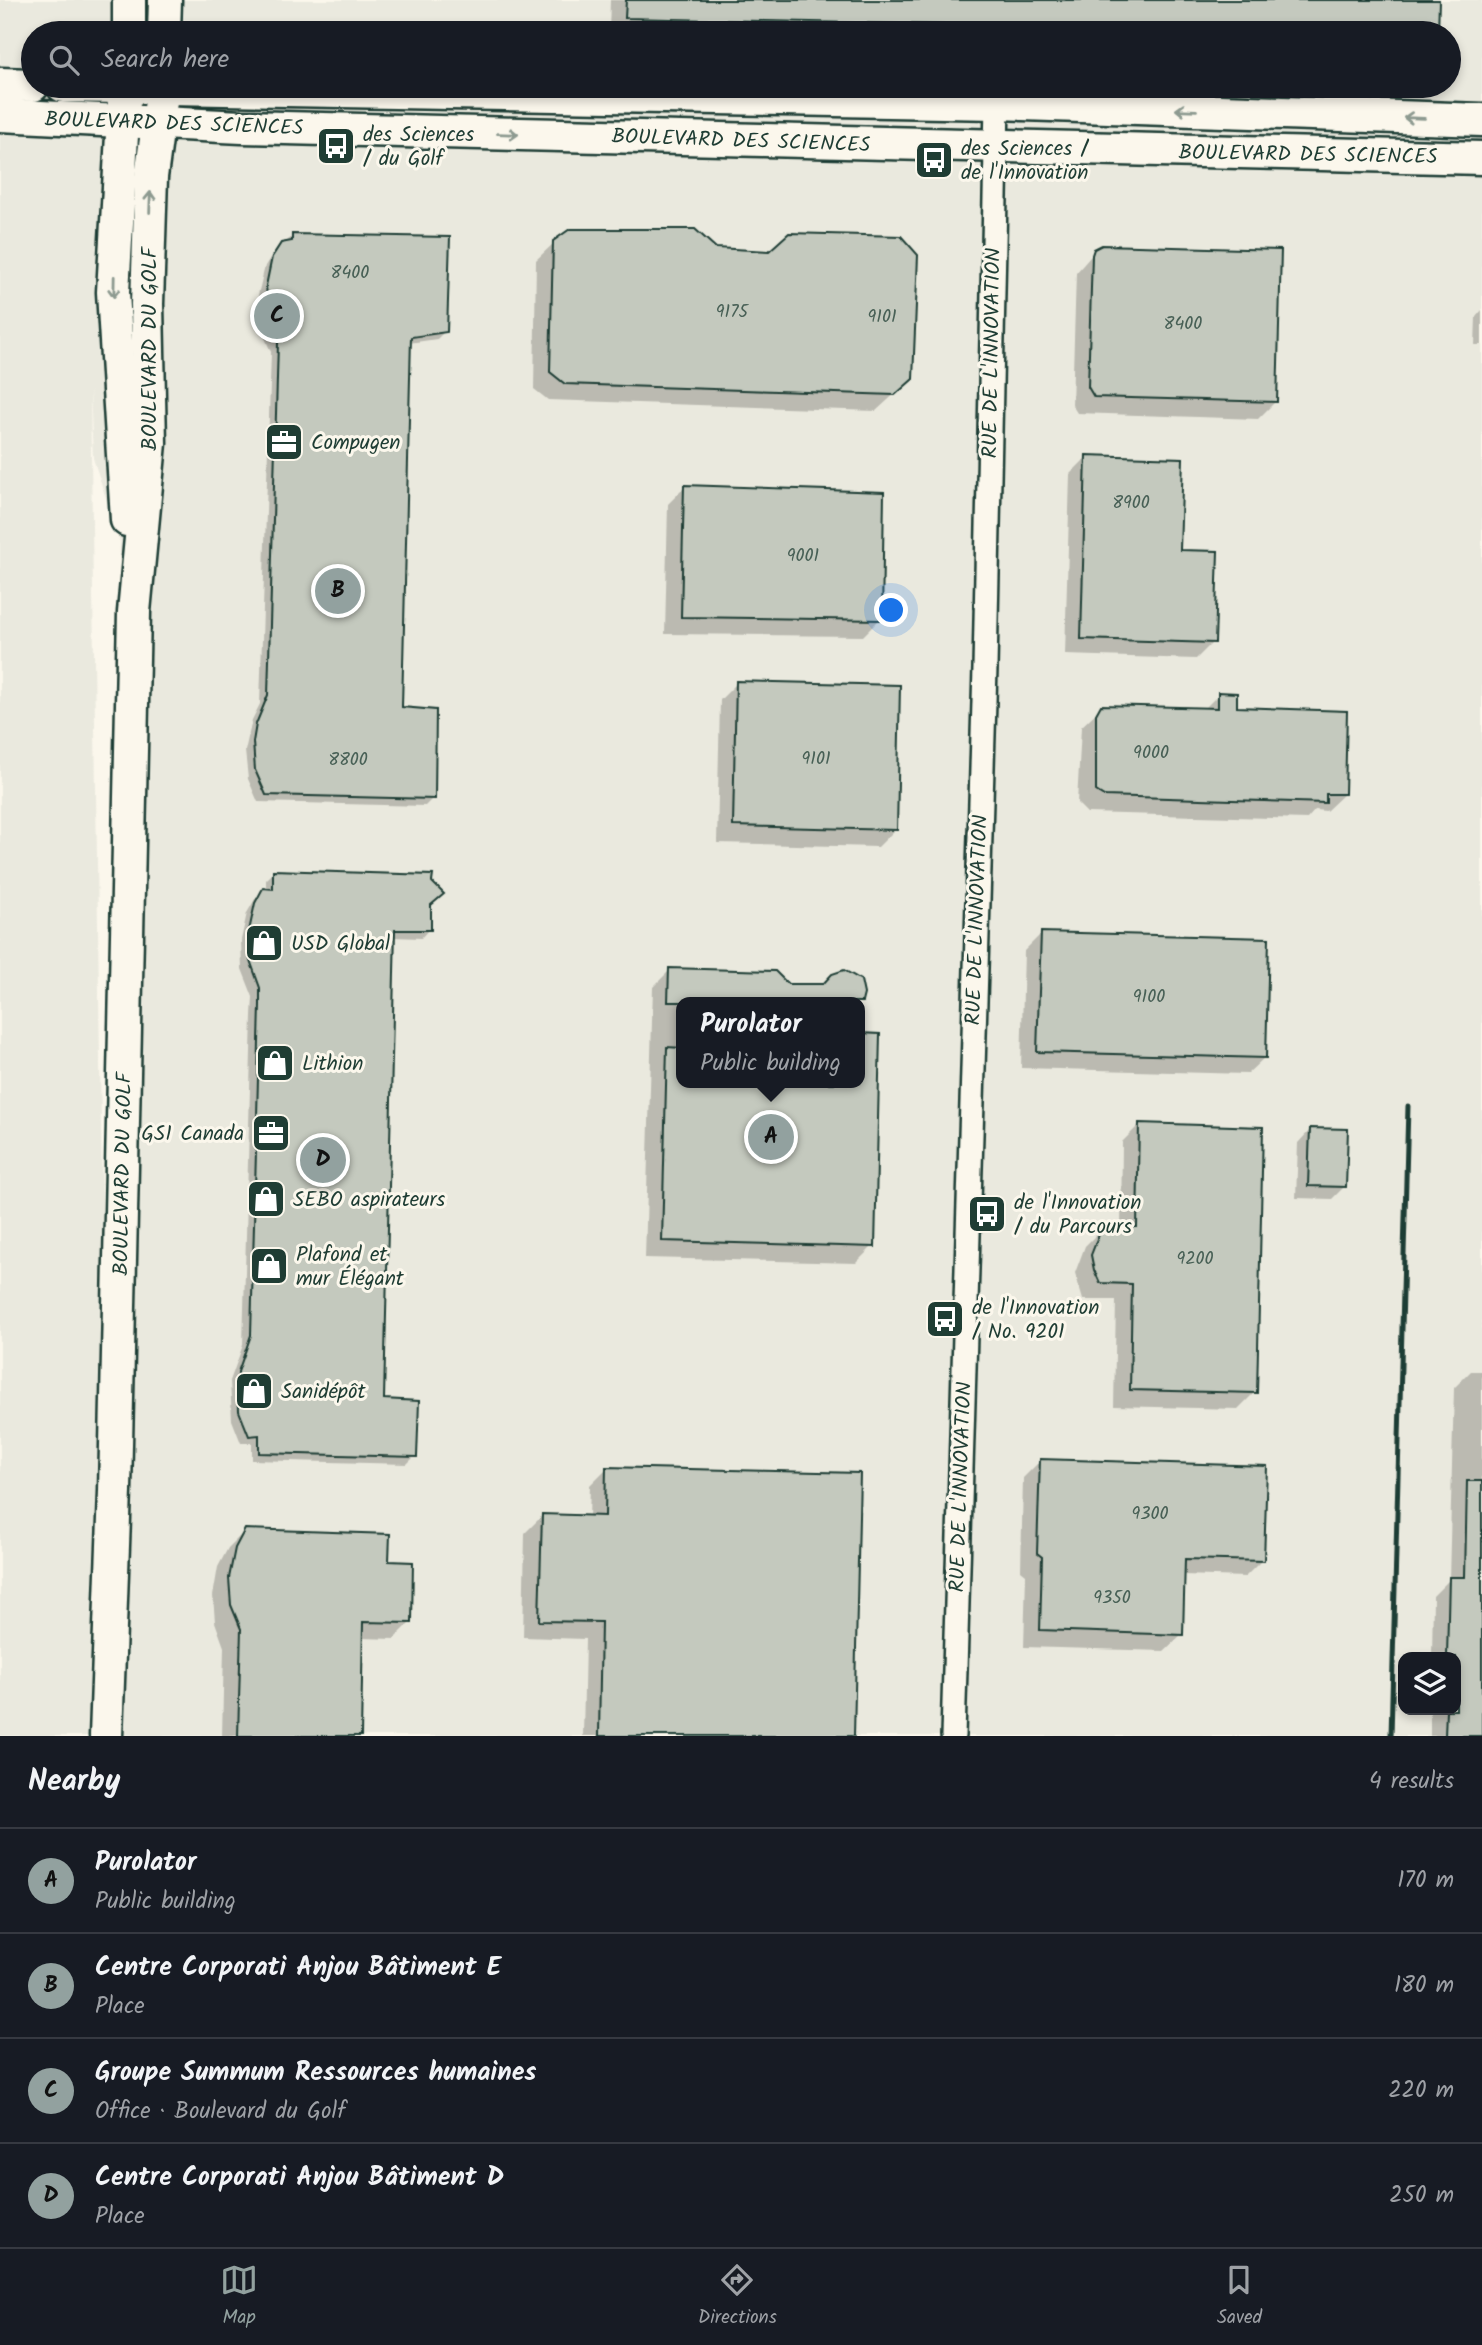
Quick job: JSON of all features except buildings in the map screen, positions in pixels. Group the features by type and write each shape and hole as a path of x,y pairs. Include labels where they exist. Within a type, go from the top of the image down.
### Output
{"street":[{"path":"129,0 129,21"},
{"path":"164,21 165,0"},
{"name":"BOULEVARD DES SCIENCES","path":"0,84 21,85"},
{"name":"BOULEVARD DU GOLF","path":"125,98 113,292 134,612"},
{"name":"BOULEVARD DU GOLF","path":"106,1736 115,1491 134,612 150,443 147,303 151,177 161,98"},
{"name":"BOULEVARD DES SCIENCES","path":"736,98 997,103 1482,120"},
{"name":"RUE DE L'INNOVATION","path":"953,1736 984,682 997,103"},
{"name":"BOULEVARD DES SCIENCES","path":"0,115 158,123 1482,158"}],"shaded area":[{"path":"0,0 1482,0 1482,1736 0,1736","holes":["90,389 93,458 120,542 103,1263"]}],"railway":[{"path":"1391,1736 1408,1106"}],"place":[{"name":"des Sciences / du Golf","path":"336,146"},
{"name":"des Sciences / de l'Innovation","path":"934,160"},
{"name":"Groupe Summum Ressources humaines","path":"277,316"},
{"name":"Compugen","path":"284,442"},
{"name":"Centre Corporati Anjou Bâtiment E","path":"338,591"},
{"name":"USD Global","path":"264,943"},
{"name":"Lithion","path":"275,1063"},
{"name":"GS1 Canada","path":"271,1133"},
{"name":"Purolator","path":"771,1137"},
{"name":"Centre Corporati Anjou Bâtiment D","path":"323,1160"},
{"name":"SEBO aspirateurs","path":"266,1199"},
{"name":"de l'Innovation / du Parcours","path":"987,1214"},
{"name":"Plafond et mur Élégant","path":"269,1266"},
{"name":"de l'Innovation / No. 9201","path":"945,1319"},
{"name":"Sanidépôt","path":"254,1391"}]}
